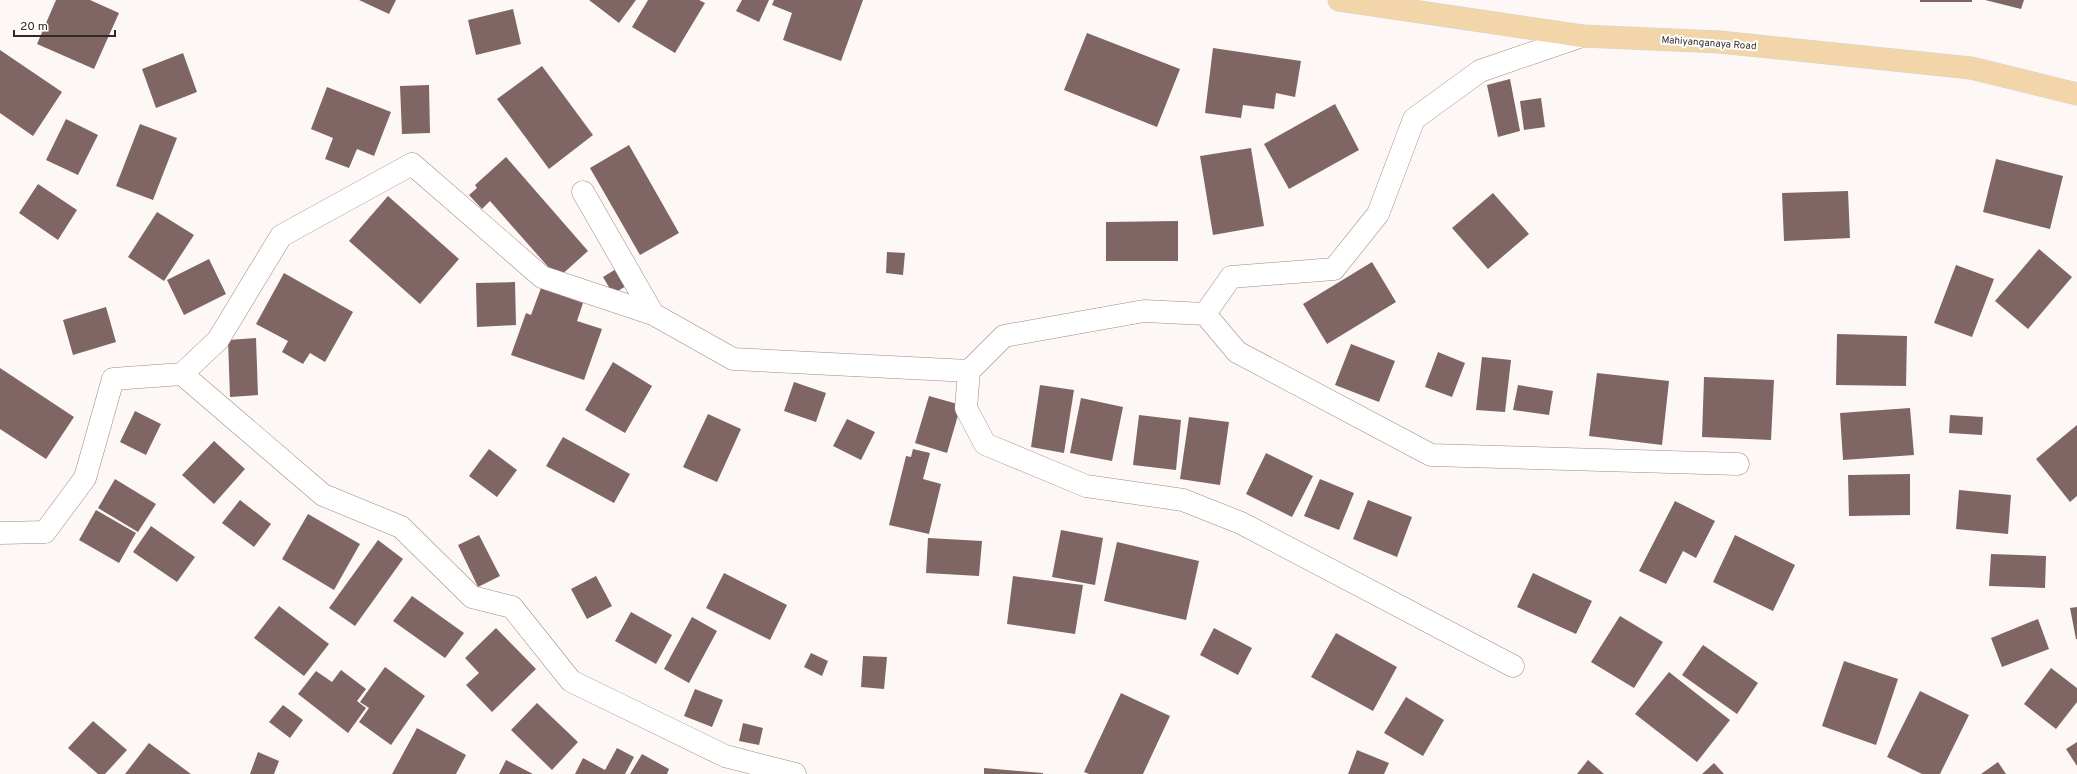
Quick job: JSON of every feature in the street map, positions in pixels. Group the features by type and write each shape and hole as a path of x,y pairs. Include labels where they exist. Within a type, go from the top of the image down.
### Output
{"main road":[{"name":"Mahiyanganaya Road","path":"1339,0 1582,36 1720,42 1971,68 2077,94"}],"street":[{"path":"1205,314 1231,277 1334,269 1378,214 1414,120 1480,71 1582,36"},
{"path":"0,533 45,532 81,484 85,478 113,379 182,374 218,340 281,236 412,164 542,277 653,314 733,359 969,371"},
{"path":"583,192 653,314"},
{"path":"1513,666 1241,523 1183,500 1086,486 985,444 966,408 969,371 1004,336 1144,311 1205,314 1237,352 1432,455 1738,464"},
{"path":"182,374 323,495 401,527 472,597 512,607 571,681 725,756 795,774"}],"building":[{"path":"56,0 90,0 119,13 94,69 37,44"},
{"path":"359,0 396,0 389,14"},
{"path":"589,0 636,0 619,23"},
{"path":"648,0 699,0 705,3 675,53 632,27"},
{"path":"742,0 769,0 759,22 736,11"},
{"path":"774,0 863,0 841,61 783,40 792,13 772,5"},
{"path":"1920,0 1972,0 1972,2 1920,2"},
{"path":"1985,0 2024,0 2021,9"},
{"path":"513,9 521,44 476,55 468,20"},
{"path":"1087,33 1180,69 1157,127 1064,90"},
{"path":"1213,48 1301,61 1295,97 1276,93 1274,109 1243,105 1241,118 1205,113"},
{"path":"0,50 62,92 33,136 0,113"},
{"path":"183,53 197,92 156,108 142,69"},
{"path":"542,66 593,135 549,169 497,99"},
{"path":"1510,79 1520,131 1498,137 1487,85"},
{"path":"429,85 430,133 402,134 400,86"},
{"path":"327,87 391,112 374,156 357,149 349,168 325,159 333,138 311,129"},
{"path":"1541,98 1545,127 1524,130 1520,101"},
{"path":"1335,104 1359,150 1289,189 1264,144"},
{"path":"66,119 98,135 78,175 46,160"},
{"path":"140,124 177,138 153,200 116,186"},
{"path":"629,145 679,233 640,255 590,168"},
{"path":"1251,148 1264,226 1213,235 1200,156"},
{"path":"506,157 588,251 558,278 490,201 482,209 469,195 477,188 475,185"},
{"path":"1996,159 2063,176 2050,229 1983,212"},
{"path":"38,184 77,210 58,240 19,213"},
{"path":"1848,191 1850,238 1784,241 1782,193"},
{"path":"1493,193 1529,234 1488,269 1452,228"},
{"path":"388,196 459,259 420,304 349,241"},
{"path":"157,212 194,235 164,281 128,257"},
{"path":"1178,221 1178,261 1106,261 1106,222"},
{"path":"2039,249 2072,277 2028,329 1995,301"},
{"path":"887,252 905,253 903,275 886,273"},
{"path":"209,259 226,294 184,315 167,280"},
{"path":"1372,262 1396,302 1327,344 1303,304"},
{"path":"1956,265 1994,279 1972,337 1934,323"},
{"path":"616,269 626,286 613,294 603,277"},
{"path":"284,273 353,312 325,362 310,353 303,364 282,352 288,341 256,324"},
{"path":"515,282 516,325 477,327 476,283"},
{"path":"541,288 583,303 577,321 602,329 584,380 511,355 526,313 531,315"},
{"path":"106,307 116,342 73,355 63,320"},
{"path":"1837,334 1907,336 1906,386 1836,385"},
{"path":"256,338 258,395 230,397 228,340"},
{"path":"1351,344 1395,361 1379,402 1335,385"},
{"path":"1438,352 1465,363 1452,397 1425,387"},
{"path":"1482,357 1511,360 1505,412 1476,410"},
{"path":"613,362 652,386 625,433 585,410"},
{"path":"0,368 74,417 46,459 0,429"},
{"path":"1597,373 1669,381 1662,445 1589,436"},
{"path":"1704,377 1774,380 1771,440 1702,437"},
{"path":"794,382 826,393 816,422 784,411"},
{"path":"1040,385 1074,390 1064,453 1031,447"},
{"path":"1518,385 1553,391 1549,415 1513,410"},
{"path":"929,396 961,405 947,453 915,443"},
{"path":"1081,398 1123,407 1112,461 1070,453"},
{"path":"1910,408 1914,455 1843,460 1840,413"},
{"path":"135,411 161,424 146,455 120,442"},
{"path":"708,414 741,429 717,482 683,467"},
{"path":"1139,415 1181,420 1176,470 1133,465"},
{"path":"1950,415 1983,417 1982,435 1949,433"},
{"path":"1189,417 1229,422 1220,485 1180,479"},
{"path":"847,419 875,432 861,460 833,446"},
{"path":"2077,425 2077,496 2070,502 2036,459"},
{"path":"563,437 630,474 614,503 546,466"},
{"path":"214,441 245,469 214,504 182,475"},
{"path":"489,449 517,470 497,497 469,476"},
{"path":"913,449 930,453 923,479 941,484 929,534 889,525 906,456 911,457"},
{"path":"1266,453 1313,476 1292,517 1246,494"},
{"path":"1910,474 1910,515 1849,516 1848,475"},
{"path":"115,479 156,504 138,532 98,508"},
{"path":"1320,479 1354,493 1339,530 1304,516"},
{"path":"1959,490 2011,495 2008,534 1956,529"},
{"path":"240,500 271,524 254,547 222,523"},
{"path":"1368,500 1412,517 1397,557 1353,539"},
{"path":"1675,501 1715,521 1696,558 1683,551 1666,584 1639,571"},
{"path":"96,510 136,533 119,563 79,540"},
{"path":"308,514 360,544 334,590 282,559"},
{"path":"151,526 195,557 177,582 133,552"},
{"path":"1061,530 1103,538 1095,585 1052,577"},
{"path":"479,535 500,576 478,587 458,545"},
{"path":"1735,535 1795,565 1773,611 1713,582"},
{"path":"928,538 982,541 979,576 926,573"},
{"path":"378,540 403,559 355,626 329,608"},
{"path":"1117,542 1199,561 1186,620 1104,601"},
{"path":"1991,554 2046,556 2045,588 1989,586"},
{"path":"724,573 787,605 770,640 706,608"},
{"path":"1533,573 1592,601 1576,634 1517,607"},
{"path":"596,576 612,606 587,619 571,589"},
{"path":"1013,576 1083,585 1075,634 1007,624"},
{"path":"412,596 464,633 445,658 393,621"},
{"path":"279,606 329,644 304,676 254,638"},
{"path":"2077,607 2077,639 2076,639 2070,608"},
{"path":"631,612 672,635 656,664 615,641"},
{"path":"1620,616 1663,642 1634,688 1591,662"},
{"path":"692,617 717,631 689,683 664,669"},
{"path":"2038,619 2049,649 2002,667 1991,638"},
{"path":"496,628 536,669 492,712 466,685 479,673 465,658"},
{"path":"1214,628 1252,648 1238,675 1200,655"},
{"path":"1336,633 1397,667 1373,711 1311,677"},
{"path":"1703,645 1758,683 1737,714 1682,675"},
{"path":"811,653 828,661 822,676 804,667"},
{"path":"863,656 887,657 884,689 861,687"},
{"path":"1844,661 1898,679 1876,745 1822,726"},
{"path":"385,667 425,696 391,745 359,722 369,708 360,702"},
{"path":"2051,668 2077,688 2077,702 2056,729 2024,704"},
{"path":"341,670 366,689 357,701 366,708 348,733 298,694 316,671 332,682"},
{"path":"1669,672 1730,720 1697,762 1635,714"},
{"path":"695,689 723,700 712,727 684,716"},
{"path":"1920,691 1969,715 1940,774 1922,774 1887,757"},
{"path":"1121,693 1170,716 1143,774 1089,774 1084,772"},
{"path":"1406,697 1444,720 1423,756 1384,733"},
{"path":"537,703 578,742 552,770 511,730"},
{"path":"283,705 303,720 290,738 269,722"},
{"path":"93,721 127,750 105,774 98,774 68,748"},
{"path":"743,723 763,728 759,745 739,741"},
{"path":"417,728 466,755 456,774 392,774"},
{"path":"2077,742 2077,766 2066,749"},
{"path":"149,743 191,774 125,774"},
{"path":"617,748 634,757 625,774 575,774 583,758 605,770"},
{"path":"1357,750 1389,763 1384,774 1348,774"},
{"path":"258,752 279,761 274,774 250,774"},
{"path":"642,754 669,769 667,774 630,774"},
{"path":"506,760 533,774 499,774"},
{"path":"1588,760 1604,774 1577,774"},
{"path":"1998,762 2006,774 1981,774"},
{"path":"1714,763 1724,774 1702,774"},
{"path":"984,768 1043,773 1043,774 984,774"}]}
